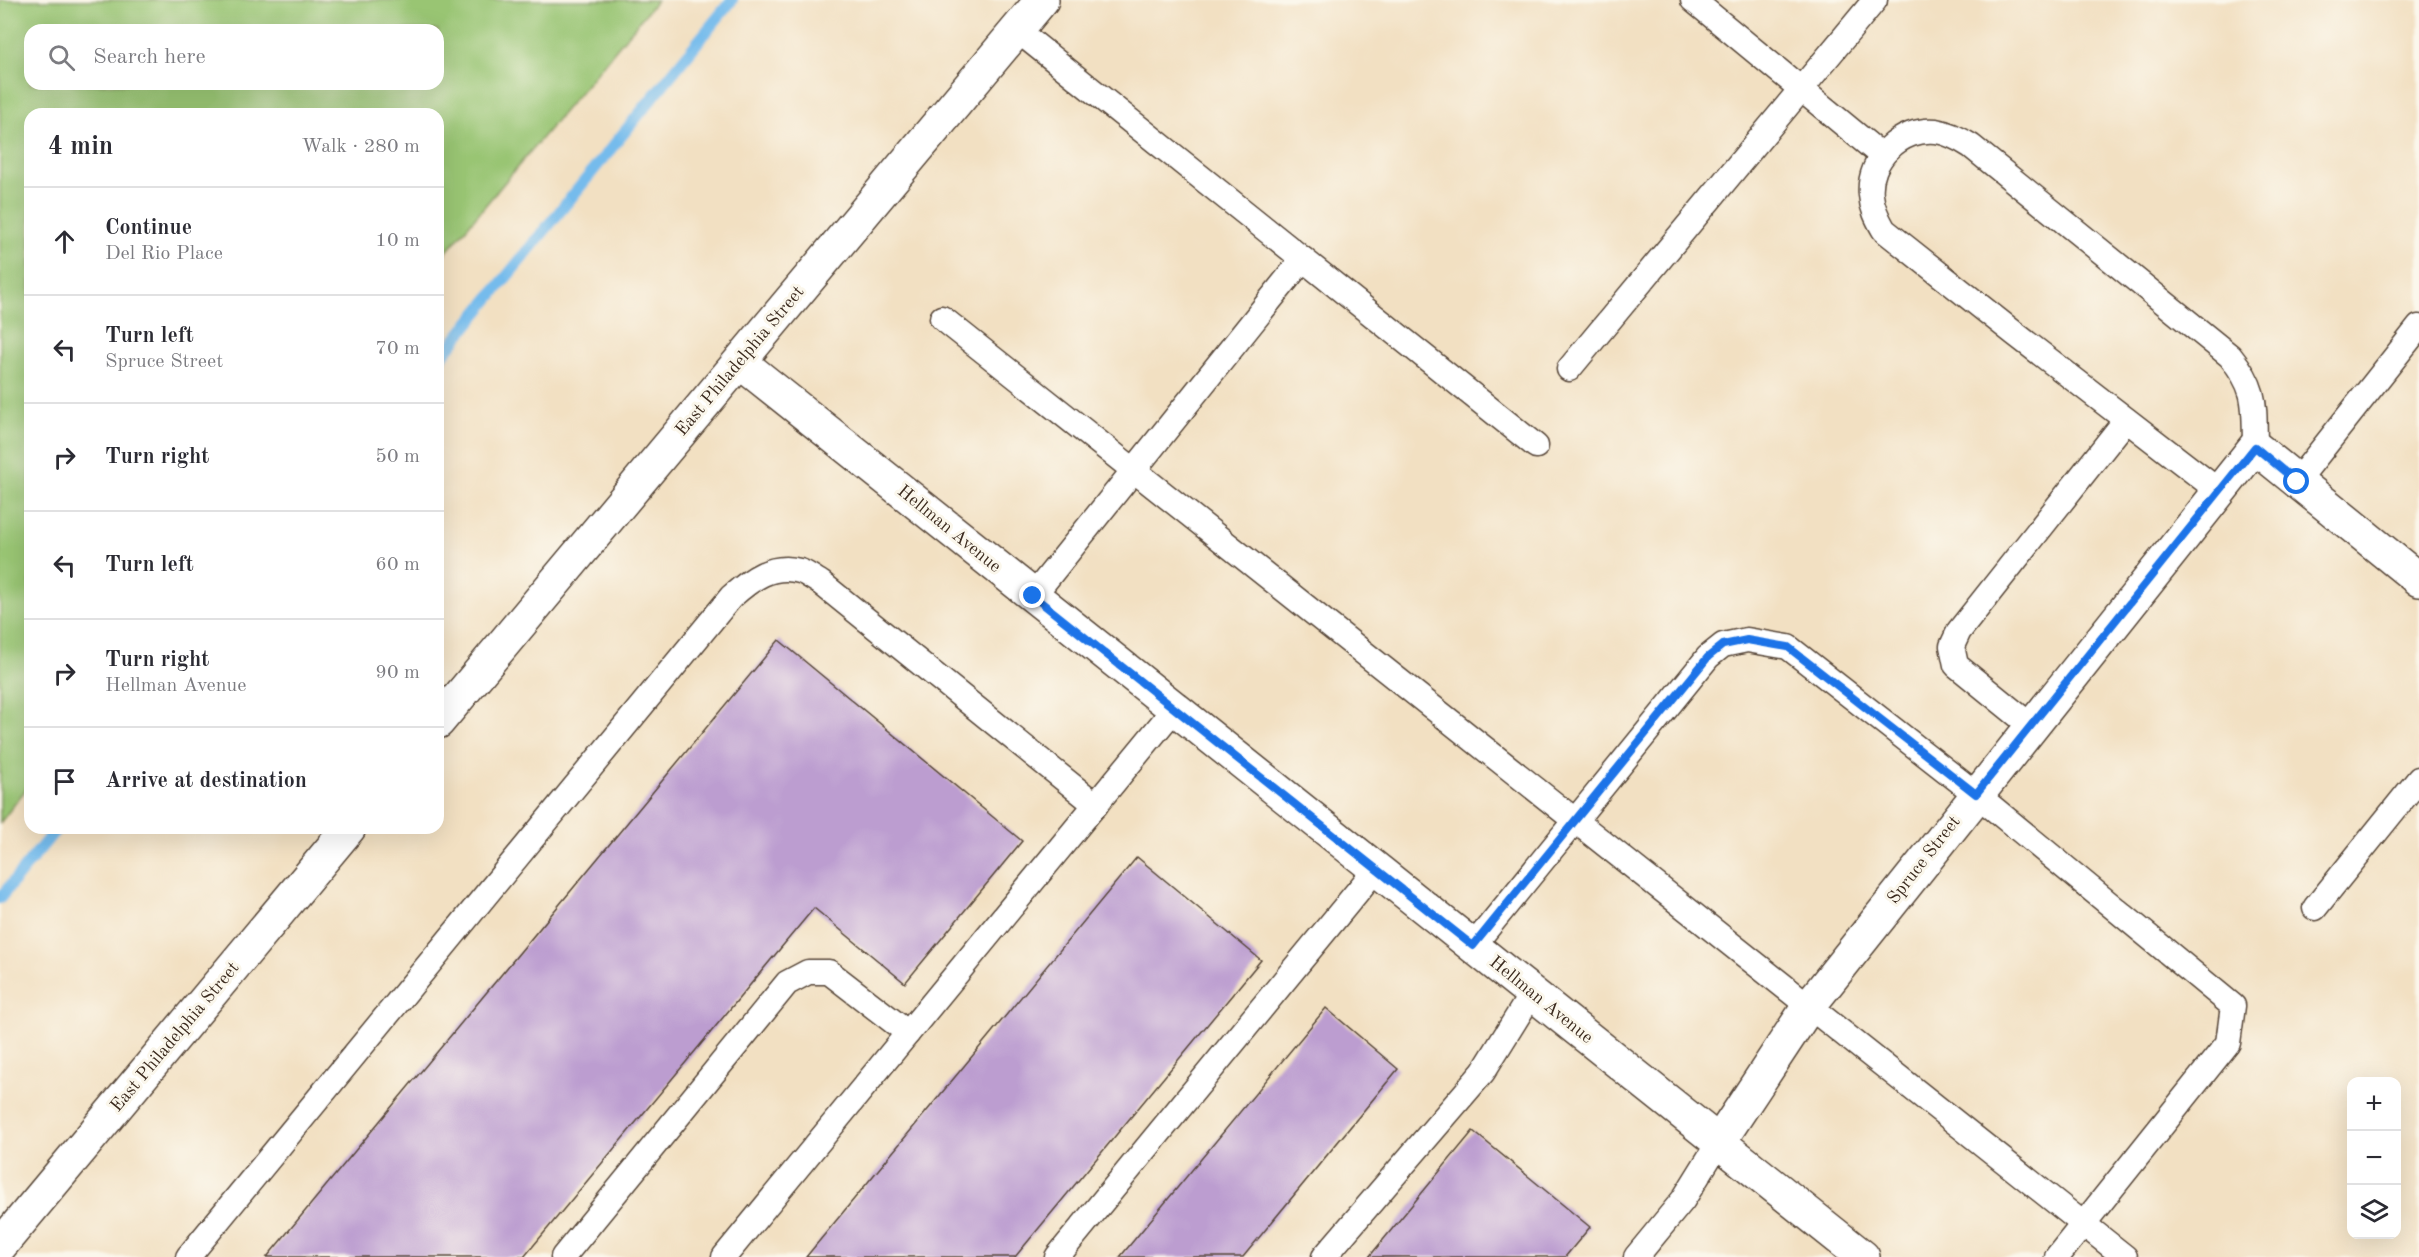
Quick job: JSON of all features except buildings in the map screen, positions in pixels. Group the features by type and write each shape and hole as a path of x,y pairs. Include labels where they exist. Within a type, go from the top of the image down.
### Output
{"street":[{"name":"East Philadelphia Street","path":"444,715 1042,0"},
{"name":"Hellman Avenue","path":"740,362 1863,1257"},
{"path":"2255,447 2419,580"},
{"name":"Spruce Street","path":"1719,1142 1809,1006 2255,447"},
{"name":"East Philadelphia Street","path":"0,1246 344,834"}],"lane":[{"path":"1693,0 1881,155"},
{"path":"1569,369 1875,0"},
{"path":"1017,30 1536,446"},
{"path":"2220,492 1884,230 1874,213 1870,193 1873,173 1881,155 1896,141 1914,133 1934,131 1954,136 1971,146 2230,356 2250,383 2254,396 2255,447"},
{"path":"1033,596 1303,259"},
{"path":"942,318 2126,1257"},
{"path":"2297,482 2419,327"},
{"path":"2031,726 1956,665 1952,646 1959,631 2126,420"},
{"path":"188,1257 731,597 748,582 765,572 780,569 801,571 821,584 1096,805"},
{"path":"1473,946 1708,657 1723,645 1747,640 1788,647 1976,794 2233,1006 2228,1043 2057,1257"},
{"path":"724,1257 1175,708"},
{"path":"2315,908 2419,778"},
{"path":"1057,1257 1376,869"},
{"path":"563,1257 787,983 808,972 829,972 908,1033"},
{"path":"1324,1257 1483,1072 1532,993"},
{"path":"1636,1257 1683,1200 1719,1142"}],"green space":[{"path":"0,0 657,0 444,255 444,108 24,108 24,792 0,823"}],"waterway":[{"path":"444,354 732,0"},
{"path":"0,898 52,834"}],"route":[{"path":"1033,596 1473,946 1708,657 1723,645 1747,640 1788,647 1976,794 2255,447 2297,482"}]}
